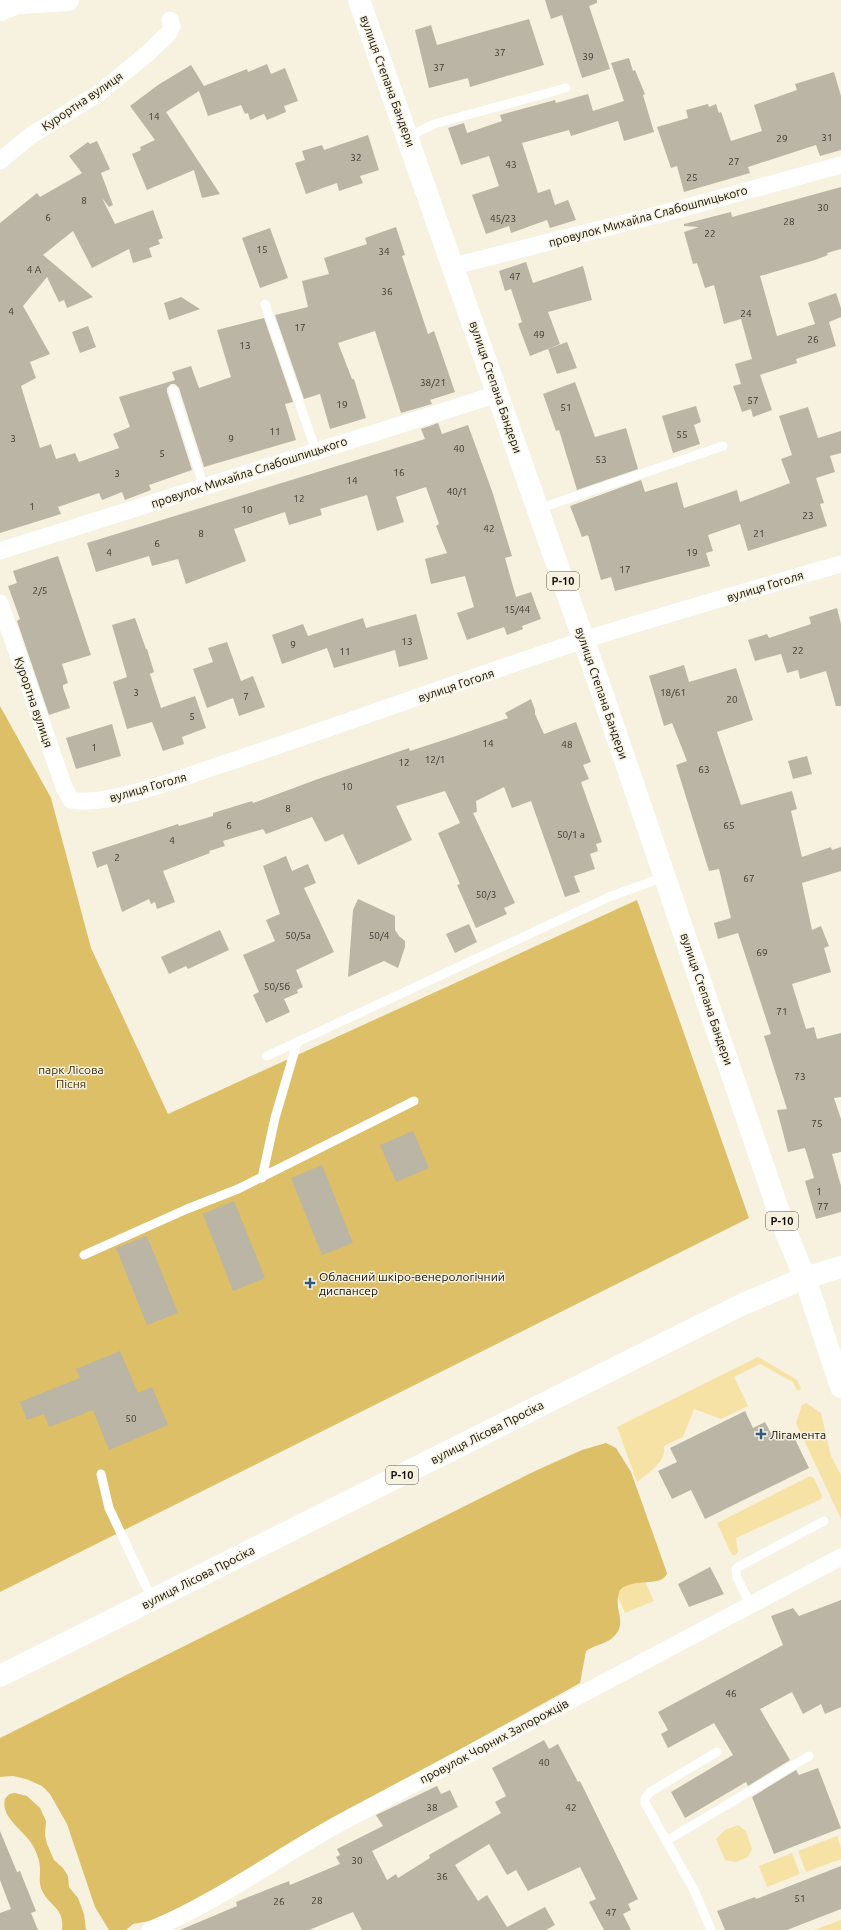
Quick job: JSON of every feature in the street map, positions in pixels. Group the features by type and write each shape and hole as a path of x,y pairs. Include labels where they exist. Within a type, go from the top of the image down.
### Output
{"main road":[{"path":"14,4 68,0"},
{"name":"вулиця Степана Бандери","path":"359,0 454,266 666,876 784,1230 805,1278 841,1387"},
{"name":"вулиця Лісова Просіка","path":"0,1676 741,1305 805,1278 841,1267"}],"street":[{"name":"Курортна вулиця","path":"0,161 30,136 99,93 147,54 170,33 172,26 170,20"},
{"name":"провулок Михайла Слабошпицького","path":"454,266 680,209 841,165"},
{"name":"провулок Михайла Слабошпицького","path":"0,551 498,394"},
{"name":"вулиця Гоголя","path":"71,800 86,803 98,801 158,785 342,725 584,641 841,564"},
{"name":"Курортна вулиця","path":"0,603 64,786 71,800"},
{"name":"провулок Чорних Запорожців","path":"150,1930 169,1922 219,1895 340,1823 841,1557"}],"lane":[{"path":"408,137 434,124 566,88"},
{"path":"265,304 316,451"},
{"path":"172,390 204,487"},
{"path":"538,509 723,446"},
{"path":"267,1056 609,897 666,876"},
{"path":"262,1178 275,1118 297,1042"},
{"path":"84,1255 262,1178 414,1101"},
{"path":"101,1474 109,1508 152,1599"},
{"path":"751,1605 737,1578 736,1570 738,1567 824,1521"},
{"path":"711,1930 694,1890 646,1806 645,1799 647,1795 717,1752"},
{"path":"666,1841 809,1756"}],"shaded area":[{"path":"758,1357 797,1380 801,1389 797,1391 793,1382 760,1364 734,1377 748,1406 721,1419 694,1409 683,1437 664,1446 663,1457 660,1462 637,1482 617,1427"},
{"path":"806,1403 821,1413 831,1456 841,1475 841,1519 796,1423 802,1405"},
{"path":"810,1476 814,1478 822,1496 821,1499 736,1538 738,1552 736,1555 732,1555 717,1523"},
{"path":"641,1573 654,1601 625,1613 613,1585"},
{"path":"738,1825 746,1831 752,1849 748,1857 736,1862 725,1860 716,1839 725,1830"},
{"path":"837,1836 841,1848 841,1859 806,1872 798,1851"},
{"path":"792,1853 800,1874 767,1887 759,1866"},
{"path":"841,1920 841,1930 814,1930"}],"green space":[{"name":"Обласний шкіро-венерологічний диспансер","path":"0,706 51,798 91,948 168,1114 637,900 749,1218 0,1592"},
{"path":"606,1443 616,1448 631,1472 667,1573 664,1578 660,1580 632,1584 625,1586 620,1590 618,1603 620,1627 611,1639 586,1651 580,1683 371,1799 179,1909 149,1921 133,1924 126,1930 109,1930 95,1907 67,1824 50,1794 42,1786 26,1779 13,1776 0,1777 0,1738 535,1471 582,1450"},
{"path":"15,1793 27,1796 40,1808 46,1821 45,1835 47,1844 54,1860 63,1868 68,1876 69,1887 78,1898 84,1914 86,1930 62,1930 62,1922 59,1911 44,1894 41,1888 40,1869 36,1851 30,1841 14,1824 6,1812 4,1806 5,1799 9,1794"}],"building":[{"path":"545,0 597,0 597,3 589,6 610,69 582,78 562,15 551,19"},
{"path":"529,19 544,65 470,87 468,78 429,88 415,30 431,25 437,45"},
{"path":"629,58 633,71 635,70 645,94 643,95 654,132 624,141 618,121 571,136 569,130 522,143 538,193 550,189 555,205 568,200 576,220 550,228 547,220 511,233 509,226 486,234 472,195 499,186 489,156 461,165 448,128 464,123 467,133 502,121 500,115 555,100 556,103 588,94 593,111 624,101 611,63"},
{"path":"267,64 271,74 285,68 298,101 284,106 286,112 267,120 264,114 250,120 248,113 245,114 241,105 208,116 199,91 166,112 220,194 202,198 194,170 147,190 132,154 141,150 140,147 155,140 130,106 158,85 191,65 204,86 247,69 248,72"},
{"path":"834,72 841,96 841,150 820,156 816,145 748,167 750,173 684,192 677,166 671,168 657,127 688,118 686,110 708,104 709,107 716,104 719,113 721,112 731,141 762,131 754,105 797,90 795,84"},
{"path":"368,135 379,170 360,176 363,183 339,191 337,183 306,194 295,163 305,160 302,151 322,145 324,150"},
{"path":"97,141 110,169 101,173 113,205 109,207 102,198 115,224 153,210 163,238 158,240 160,244 149,248 152,257 133,263 129,249 92,268 73,231 43,255 93,297 67,308 64,300 59,302 47,277 23,306 50,354 30,362 36,378 21,386 40,448 51,444 56,459 75,453 79,462 119,448 113,434 130,427 119,397 175,380 172,372 191,366 199,388 231,377 217,330 264,318 293,402 285,404 296,440 204,467 179,388 175,384 171,384 167,388 167,392 192,470 149,485 151,490 125,500 122,492 102,500 99,493 58,507 61,514 0,533 0,223 37,193 40,197 82,173 69,156 88,142 90,144"},
{"path":"841,187 841,249 827,253 828,255 815,260 760,276 777,336 815,324 808,303 836,293 841,308 841,317 829,322 836,346 796,359 797,363 760,375 772,410 753,417 751,409 742,412 733,386 741,384 735,364 752,359 741,319 724,324 714,285 705,288 697,263 693,264 684,232 699,227 684,226 684,224 731,212 732,217"},
{"path":"396,227 405,255 402,256 428,334 434,331 455,392 430,400 432,404 401,413 375,331 338,343 352,379 354,379 366,418 330,429 320,394 304,399 275,315 308,307 302,281 329,274 324,258 367,244 365,238"},
{"path":"270,228 288,278 260,288 242,238"},
{"path":"526,262 533,283 583,266 592,300 548,312 560,344 530,356 518,324 522,322 511,289 505,291 499,271"},
{"path":"181,297 200,309 169,320 164,303"},
{"path":"88,326 96,347 80,353 72,332"},
{"path":"567,342 577,368 557,374 548,349"},
{"path":"575,382 595,437 626,428 638,469 577,490 559,430 556,431 543,394"},
{"path":"696,406 701,422 694,425 700,444 673,453 662,416"},
{"path":"808,407 818,438 841,431 841,453 830,456 835,472 816,478 824,503 820,504 827,526 748,551 740,524 708,535 713,551 706,553 710,566 615,591 611,577 601,580 588,535 582,537 570,506 641,480 645,492 677,482 684,508 737,490 740,502 790,483 781,459 792,455 779,416"},
{"path":"438,423 442,434 468,425 492,491 512,556 505,558 516,597 531,592 541,619 522,626 523,629 507,635 504,627 467,640 457,613 474,607 465,576 431,584 425,559 447,553 436,526 439,524 426,487 396,497 404,522 377,531 367,495 320,509 322,515 289,525 285,512 234,529 246,561 186,584 178,559 152,566 149,556 96,572 87,543 425,439 421,429"},
{"path":"58,556 91,655 62,664 68,683 63,685 63,688 70,708 49,715 17,621 20,619 8,586 17,583 13,571"},
{"path":"837,608 841,624 841,706 836,706 826,671 800,679 798,670 787,673 781,654 755,661 748,640 767,634 769,638 811,624 809,617"},
{"path":"416,614 428,659 399,667 395,650 334,668 327,648 282,664 272,635 303,624 308,636 363,618 366,628"},
{"path":"135,618 154,672 150,674 161,708 195,696 206,728 182,737 184,744 163,751 152,722 127,729 113,682 127,677 112,625"},
{"path":"227,642 241,681 253,676 265,707 239,716 233,698 207,708 193,669 213,662 208,648"},
{"path":"684,665 689,682 736,668 753,720 717,732 741,805 792,791 797,809 791,811 802,857 831,847 832,850 841,847 841,871 802,883 812,930 821,926 829,946 824,948 831,972 792,984 806,1029 814,1027 817,1039 841,1033 841,1097 834,1098 841,1119 841,1152 832,1154 841,1186 841,1212 816,1219 805,1181 814,1178 805,1148 788,1152 777,1110 787,1109 764,1036 771,1034 738,933 718,939 714,923 731,918 719,869 709,871 676,765 687,761 672,723 664,726 649,676"},
{"path":"531,699 535,714 544,734 576,722 591,762 583,765 589,779 581,782 602,842 596,844 598,851 590,854 595,869 574,876 580,892 565,897 531,801 512,808 504,787 476,801 477,812 473,813 515,903 504,908 507,914 476,928 457,885 460,884 438,833 460,823 445,791 396,806 412,840 358,865 343,834 325,842 312,817 266,834 263,829 223,841 225,846 209,851 210,853 163,871 175,902 157,909 155,902 151,904 149,899 122,912 107,864 97,868 92,852 178,824 179,826 213,816 213,813 252,801 253,803 409,748 410,751 508,718 505,713"},
{"path":"112,724 121,756 76,769 66,738"},
{"path":"807,756 812,774 793,779 788,761"},
{"path":"286,856 292,871 308,864 316,883 304,888 334,952 296,970 303,987 297,990 298,993 284,999 290,1012 266,1023 253,995 259,992 243,955 275,941 266,920 280,914 263,866"},
{"path":"358,899 395,916 395,930 405,941 405,947 398,968 384,961 348,977 353,910"},
{"path":"469,924 477,942 455,953 446,934"},
{"path":"220,930 229,950 188,969 186,966 169,974 161,957"},
{"path":"413,1131 429,1168 396,1182 380,1145"},
{"path":"322,1165 353,1243 322,1255 291,1178"},
{"path":"234,1201 265,1278 233,1291 203,1214"},
{"path":"147,1236 178,1313 147,1325 116,1248"},
{"path":"120,1351 138,1393 152,1387 168,1425 109,1450 93,1410 49,1427 44,1414 27,1420 20,1402 80,1378 76,1369"},
{"path":"745,1411 753,1428 765,1422 774,1439 792,1433 809,1468 705,1519 691,1490 672,1499 658,1471 677,1462 670,1448"},
{"path":"710,1567 724,1594 689,1607 678,1584"},
{"path":"841,1600 841,1707 825,1714 821,1704 803,1714 792,1692 760,1709 790,1760 748,1786 746,1782 685,1818 671,1792 733,1755 714,1723 668,1748 661,1734 668,1730 658,1712 783,1645 771,1616 793,1608 799,1616"},
{"path":"544,1740 549,1749 558,1744 578,1782 580,1781 638,1899 628,1904 631,1910 623,1914 631,1930 604,1930 589,1902 596,1899 580,1867 528,1891 516,1870 507,1875 489,1844 455,1865 478,1901 487,1895 507,1927 545,1907 555,1925 546,1930 362,1930 353,1912 309,1930 180,1930 237,1906 236,1902 289,1881 290,1885 340,1864 336,1857 340,1855 337,1849 383,1826 376,1815 437,1786 441,1794 450,1790 458,1807 372,1851 387,1880 396,1874 398,1878 430,1858 429,1855 501,1813 495,1802 506,1796 492,1768"},
{"path":"818,1768 841,1828 774,1854 752,1797 796,1770 799,1775"},
{"path":"0,1831 17,1872 20,1871 36,1911 31,1913 38,1930 0,1930 0,1913 11,1909 0,1880"},
{"path":"841,1866 841,1909 787,1930 725,1930 717,1911 755,1897 756,1899"}],"place":[{"name":"Обласний шкіро-венерологічний диспансер","path":"310,1283"},
{"name":"Лігамента","path":"761,1434"}],"park label":[{"name":"парк Лісова Пісня","path":"71,1076"}]}
